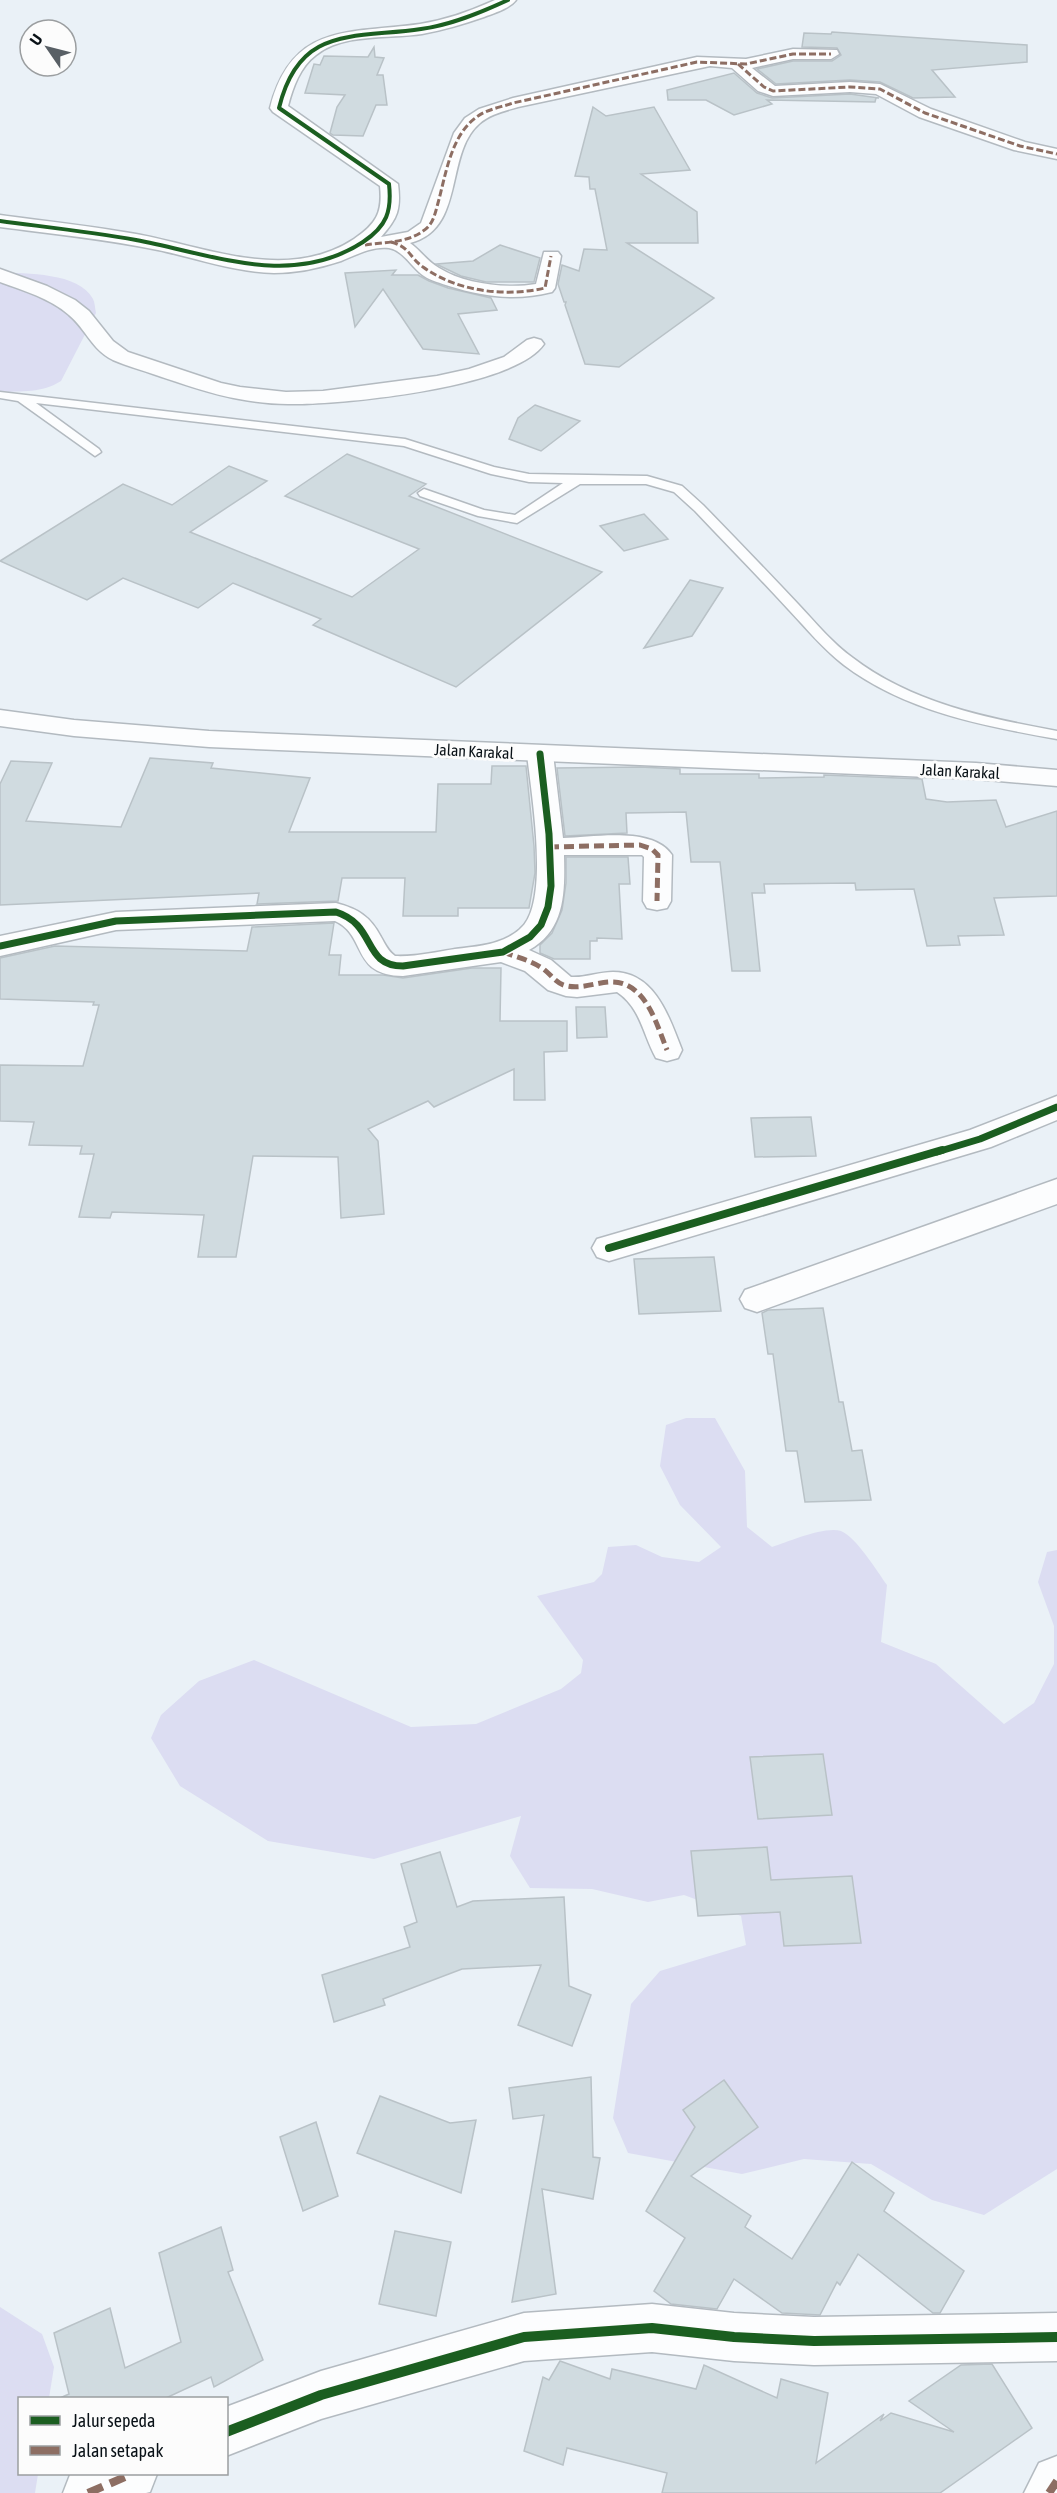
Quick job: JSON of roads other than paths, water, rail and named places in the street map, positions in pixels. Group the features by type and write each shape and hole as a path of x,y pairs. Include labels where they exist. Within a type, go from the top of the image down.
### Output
{"street":[{"path":"362,245 387,217 391,206 389,184 279,108 283,92 298,61 319,45 448,24 475,16 508,0"},
{"path":"0,221 126,238 233,262 273,267 306,264 362,245 388,242 422,233 435,216 460,137 470,122 478,116 513,103 697,62 738,64 810,52 831,54"},
{"path":"738,64 764,87 773,91 850,87 880,89 925,113 1020,146 1057,154"},
{"path":"388,242 398,243 412,252 418,263 432,273 477,289 500,293 531,292 545,288 550,256"},
{"path":"0,275 43,292 77,310 108,350 216,388 260,396 323,397 460,378 511,361 534,344"},
{"name":"Jalan Karakal","path":"0,718 74,728 208,739 976,771 1057,778"},
{"path":"0,946 27,942 75,928 117,921 336,912 346,914 359,922 381,960 389,965 403,966 503,952 530,938 541,925 550,899 549,847 540,754"},
{"path":"549,847 640,845 652,849 658,855 657,901"},
{"path":"503,952 545,970 554,982 572,987 618,982 634,989 648,1005 667,1050"},
{"path":"609,1248 980,1139 1055,1112"},
{"path":"757,1299 1057,1191"},
{"path":"228,2431 321,2395 524,2337 652,2328 814,2341 1057,2337"},
{"path":"88,2493 130,2475"},
{"path":"1049,2493 1057,2481"}],"lane":[{"path":"0,395 405,443 507,474 546,480 647,480 678,489 828,643 857,668 903,692 952,712 990,724 1057,735"},
{"path":"22,398 95,452"},
{"path":"424,493 482,513 517,519 576,480"}]}
